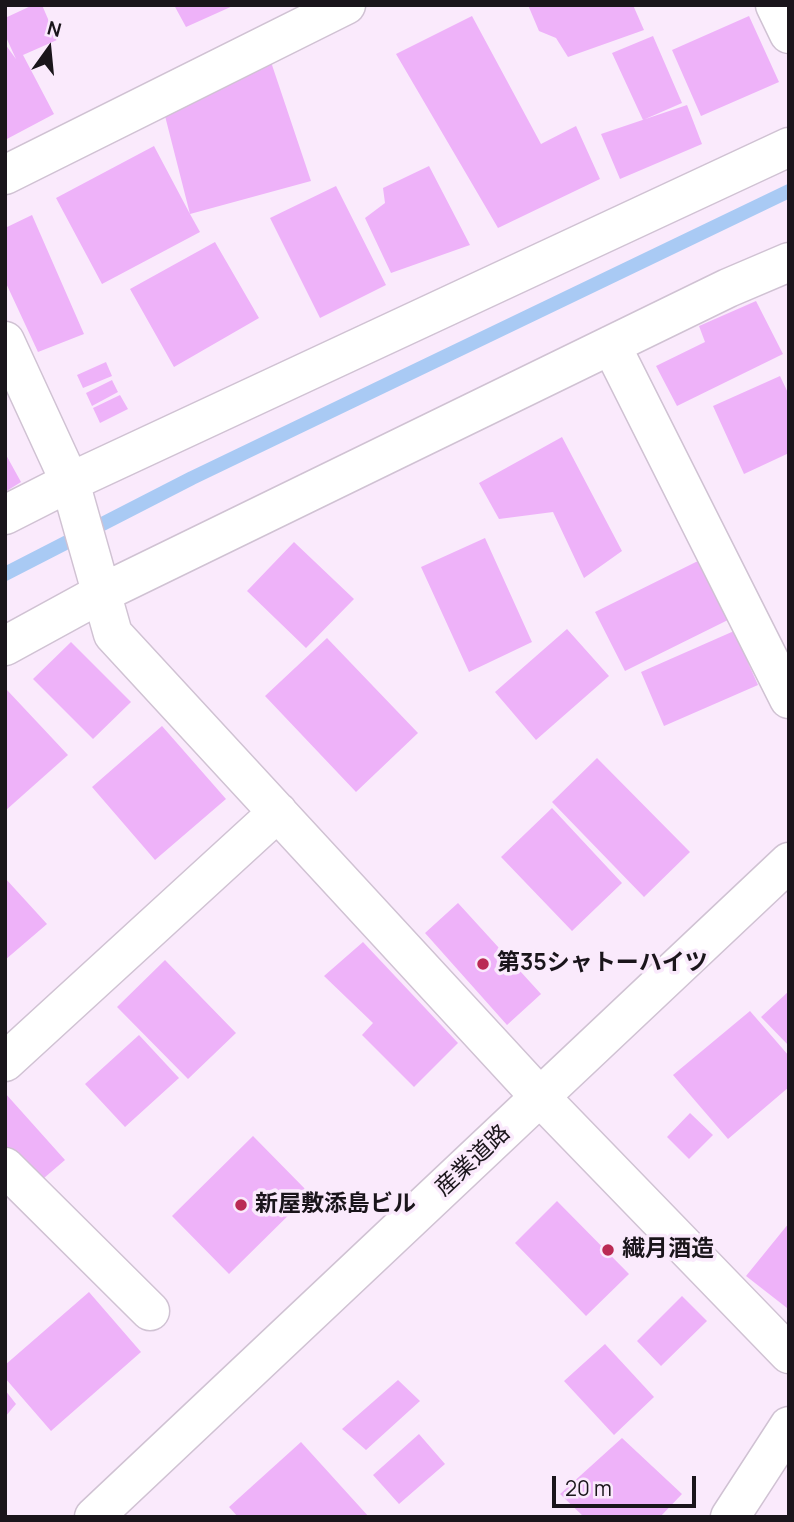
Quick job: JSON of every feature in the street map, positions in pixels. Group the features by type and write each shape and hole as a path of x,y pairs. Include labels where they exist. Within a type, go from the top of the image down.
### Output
{"street":[{"path":"5,175 346,5"},
{"path":"775,5 789,34"},
{"path":"5,515 73,492 789,147"},
{"path":"5,646 96,579 789,262"},
{"path":"5,341 73,492 113,634 541,1098 789,1353"},
{"path":"611,345 789,699"},
{"path":"5,1062 278,812"},
{"name":"産業道路","path":"94,1517 789,862"},
{"path":"5,1167 150,1311"},
{"path":"730,1517 789,1426"}],"building":[{"path":"33,5 42,5 57,40 23,55 54,114 5,140 5,44 16,59 5,35 5,18"},
{"path":"174,5 235,5 186,27"},
{"path":"528,5 633,5 644,30 568,57 556,38 539,31"},
{"path":"472,16 541,144 576,126 600,179 498,228 396,54"},
{"path":"749,16 779,82 701,116 672,50"},
{"path":"653,36 682,103 643,120 612,53"},
{"path":"271,62 311,181 190,214 164,112"},
{"path":"687,105 702,144 620,179 601,134"},
{"path":"154,146 200,232 102,284 56,198"},
{"path":"429,166 470,245 391,273 365,218 385,203 383,188"},
{"path":"336,186 386,285 320,318 270,218"},
{"path":"32,215 84,334 38,352 5,281 5,228"},
{"path":"215,242 259,318 174,367 130,289"},
{"path":"756,301 783,354 677,406 656,366 705,342 699,326"},
{"path":"106,362 112,376 83,388 77,375"},
{"path":"780,376 789,395 789,453 744,474 713,406"},
{"path":"112,380 118,392 92,406 86,393"},
{"path":"120,395 128,409 100,423 93,408"},
{"path":"562,437 622,551 584,578 553,512 499,519 479,483"},
{"path":"5,453 21,482 5,492"},
{"path":"485,538 532,642 469,672 421,567"},
{"path":"294,542 354,599 306,648 247,591"},
{"path":"706,557 736,616 625,671 595,612"},
{"path":"567,629 609,676 536,740 495,692"},
{"path":"734,631 758,685 664,726 641,672"},
{"path":"327,638 418,733 356,792 265,696"},
{"path":"71,642 131,702 93,739 33,679"},
{"path":"7,690 68,755 5,811 5,692"},
{"path":"162,726 226,799 155,860 92,787"},
{"path":"597,758 690,852 644,897 552,802"},
{"path":"552,808 622,883 572,931 501,857"},
{"path":"5,878 47,924 5,960"},
{"name":"第35シャトーハイツ","path":"458,903 541,994 507,1025 425,933"},
{"path":"363,942 458,1043 414,1087 362,1035 373,1023 324,976"},
{"path":"165,960 236,1033 188,1079 117,1007"},
{"path":"789,991 789,1046 761,1017"},
{"path":"750,1011 789,1056 789,1087 728,1139 673,1075"},
{"path":"139,1035 179,1078 125,1127 85,1084"},
{"path":"5,1093 65,1160 37,1184 5,1148"},
{"path":"690,1113 713,1135 689,1159 667,1137"},
{"name":"新屋敷添島ビル","path":"253,1136 310,1194 229,1274 172,1216"},
{"path":"557,1201 629,1274 586,1316 515,1243"},
{"path":"789,1223 789,1306 787,1308 746,1276"},
{"path":"89,1292 141,1352 51,1431 5,1378 5,1365"},
{"path":"682,1296 707,1321 661,1366 637,1341"},
{"path":"605,1344 654,1397 614,1435 564,1381"},
{"path":"398,1380 420,1401 366,1450 342,1429"},
{"path":"5,1390 16,1404 5,1417"},
{"path":"419,1434 445,1464 399,1504 373,1475"},
{"path":"622,1438 682,1494 660,1517 584,1517 560,1494"},
{"path":"301,1442 369,1517 238,1517 229,1507"}],"waterway":[{"path":"5,574 192,478 789,191"}],"place":[{"name":"第35シャトーハイツ","path":"483,964"},
{"name":"新屋敷添島ビル","path":"241,1205"},
{"name":"繊月酒造","path":"608,1250"}]}
